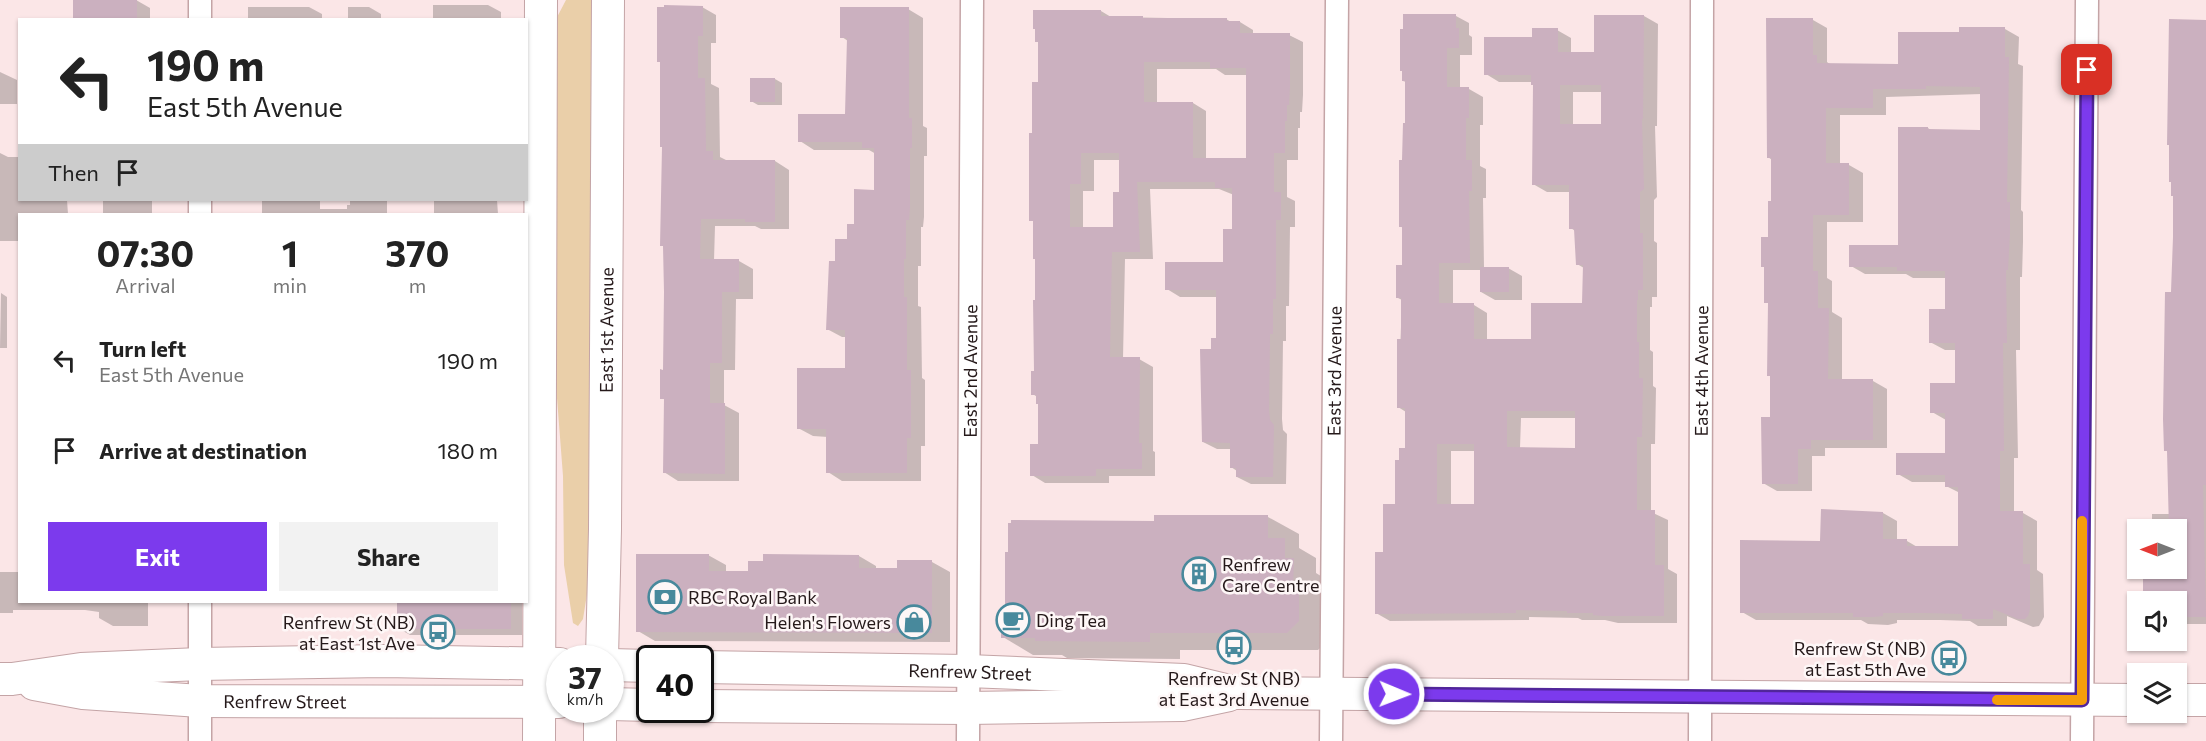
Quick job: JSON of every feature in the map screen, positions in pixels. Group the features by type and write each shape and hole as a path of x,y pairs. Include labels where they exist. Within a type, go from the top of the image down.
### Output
{"street":[{"path":"200,0 200,18"},
{"path":"541,0 550,645"},
{"name":"East 1st Avenue","path":"602,645 608,0"},
{"name":"East 2nd Avenue","path":"968,741 972,0"},
{"name":"East 3rd Avenue","path":"1331,741 1337,0"},
{"name":"East 4th Avenue","path":"1700,741 1702,0"},
{"path":"2082,741 2087,0"},
{"path":"200,603 200,741"},
{"name":"Renfrew Street","path":"6,679 81,669 200,664 384,662 546,664"},
{"name":"Renfrew Street","path":"714,667 968,671 1184,680 1238,693"},
{"name":"Renfrew Street","path":"6,679 83,693 200,701 546,702"},
{"name":"Renfrew Street","path":"714,706 968,708 1182,705 1238,693 2127,700"},
{"path":"2187,700 2206,700"},
{"path":"539,741 546,714"},
{"path":"600,723 600,741"}],"shaded area":[{"path":"566,0 592,0 591,569 583,619 578,626 573,623 564,565 563,476 555,372 555,21"}],"building":[{"path":"73,0 137,0 137,18 73,18"},
{"path":"664,5 703,6 703,36 698,36 698,78 705,78 706,151 713,151 713,160 775,160 775,222 701,219 700,259 739,259 739,292 722,292 722,363 710,363 710,403 725,403 725,474 663,473 664,399 660,399 660,369 663,370 664,292 663,246 660,246 662,147 660,147 660,62 657,62 657,7 664,7"},
{"path":"840,7 909,7 909,118 912,118 912,148 910,148 910,207 909,220 906,220 906,259 904,259 904,297 907,297 907,370 911,370 911,438 907,438 907,473 826,473 826,429 797,429 797,368 845,368 845,330 826,330 829,261 835,261 835,239 847,239 847,224 854,224 854,189 874,190 874,148 862,148 862,142 798,142 798,114 845,114 847,38 840,38"},
{"path":"1033,10 1101,10 1101,16 1227,18 1227,21 1240,21 1240,33 1290,33 1290,86 1287,121 1285,121 1285,153 1274,153 1274,192 1281,192 1281,220 1276,220 1276,299 1273,299 1273,334 1270,334 1269,411 1270,420 1274,425 1273,477 1236,477 1236,468 1230,468 1230,443 1202,442 1200,349 1211,349 1211,338 1216,338 1216,290 1165,290 1165,262 1223,262 1223,229 1232,229 1232,188 1215,188 1215,182 1137,182 1140,252 1112,252 1110,357 1140,357 1139,443 1142,443 1142,469 1096,469 1096,476 1030,476 1030,444 1038,444 1038,404 1036,404 1036,395 1031,395 1031,371 1034,371 1035,259 1033,259 1033,221 1029,221 1029,133 1032,133 1032,82 1038,82 1038,42 1035,42 1035,29 1033,29","holes":["1144,62 1210,62 1210,68 1246,68 1246,158 1193,158 1193,102 1144,102","1081,153 1119,153 1119,192 1113,192 1113,227 1070,227 1070,184 1081,184"]},
{"path":"1403,14 1456,14 1459,48 1447,48 1447,87 1469,87 1466,160 1472,160 1472,191 1469,191 1470,263 1439,263 1439,303 1474,303 1474,339 1531,339 1531,303 1582,303 1583,265 1576,265 1574,229 1569,229 1569,185 1532,185 1533,85 1531,85 1531,75 1484,75 1484,37 1532,37 1532,28 1558,28 1558,52 1594,52 1594,15 1644,15 1642,119 1644,189 1640,192 1643,290 1638,290 1637,300 1639,378 1643,378 1642,437 1637,437 1637,510 1655,510 1655,565 1664,565 1664,616 1603,616 1593,615 1593,613 1567,613 1567,611 1516,610 1516,613 1375,614 1375,552 1383,552 1383,504 1395,504 1395,460 1399,460 1399,448 1405,448 1405,408 1397,408 1397,339 1401,339 1401,298 1396,298 1396,265 1402,265 1402,227 1399,227 1399,160 1402,160 1403,123 1405,123 1405,81 1402,81 1402,71 1400,71 1400,29 1403,29","holes":["1560,85 1601,85 1601,124 1560,124","1507,411 1575,411 1575,448 1507,447","1437,444 1474,444 1474,504 1437,504"]},
{"path":"1766,18 1813,18 1813,55 1817,55 1817,63 1898,64 1898,32 1959,32 1959,27 2005,27 2005,57 2009,57 2007,202 2010,202 2010,233 2008,270 2006,270 2007,343 2003,343 2004,451 2000,451 2000,511 2023,511 2023,564 2030,564 2030,609 2025,619 2018,619 1993,609 1993,619 1962,619 1962,614 1925,613 1883,613 1883,616 1853,617 1853,613 1740,613 1740,540 1820,541 1821,509 1883,512 1883,539 1907,539 1907,546 1958,546 1958,487 1945,487 1945,475 1896,475 1896,453 1945,453 1945,413 1930,413 1930,383 1955,383 1955,343 1929,343 1929,309 1945,309 1945,271 1897,271 1897,267 1849,267 1849,245 1898,245 1898,127 1980,130 1980,87 1926,86 1926,89 1873,89 1873,108 1826,108 1826,163 1849,163 1849,215 1813,215 1813,271 1818,271 1818,308 1829,308 1828,379 1873,379 1873,440 1811,440 1811,449 1798,449 1798,484 1762,484 1761,417 1770,417 1770,376 1767,376 1768,303 1764,303 1764,267 1761,267 1761,237 1768,237 1768,201 1771,201 1771,158 1767,158"},
{"path":"2169,19 2206,20 2206,485 2203,485 2206,617 2187,617 2187,591 2143,591 2143,579 2187,579 2187,519 2169,519 2167,451 2164,451 2165,292 2171,292 2173,237 2173,196 2171,196 2171,182 2169,182 2169,145 2167,145"},
{"path":"750,78 775,78 775,102 750,102"},
{"path":"1480,267 1509,267 1509,292 1480,292"},
{"path":"1154,515 1268,515 1268,538 1285,538 1285,558 1294,558 1293,588 1299,588 1299,621 1287,633 1150,633 1150,642 1035,641 1035,638 1001,638 1001,618 1005,618 1005,552 1008,552 1008,523 1011,523 1011,520 1154,521"},
{"path":"636,554 709,554 709,571 748,571 748,561 763,561 763,554 859,555 859,568 897,568 897,560 932,560 932,633 636,632"},
{"path":"397,603 511,603 511,629 397,629"}],"slow traffic":[{"path":"1997,700 2082,700 2082,521"}],"place":[{"name":"Renfrew Care Centre","path":"1199,574"},
{"name":"RBC Royal Bank","path":"665,597"},
{"name":"Ding Tea","path":"1013,620"},
{"name":"Helen's Flowers","path":"914,622"},
{"name":"Renfrew St (NB) at East 1st Ave","path":"438,632"},
{"name":"Renfrew St (NB) at East 3rd Avenue","path":"1234,647"},
{"name":"Renfrew St (NB) at East 5th Ave","path":"1949,658"}],"route":[{"path":"1394,694 2082,700 2087,70"}]}
